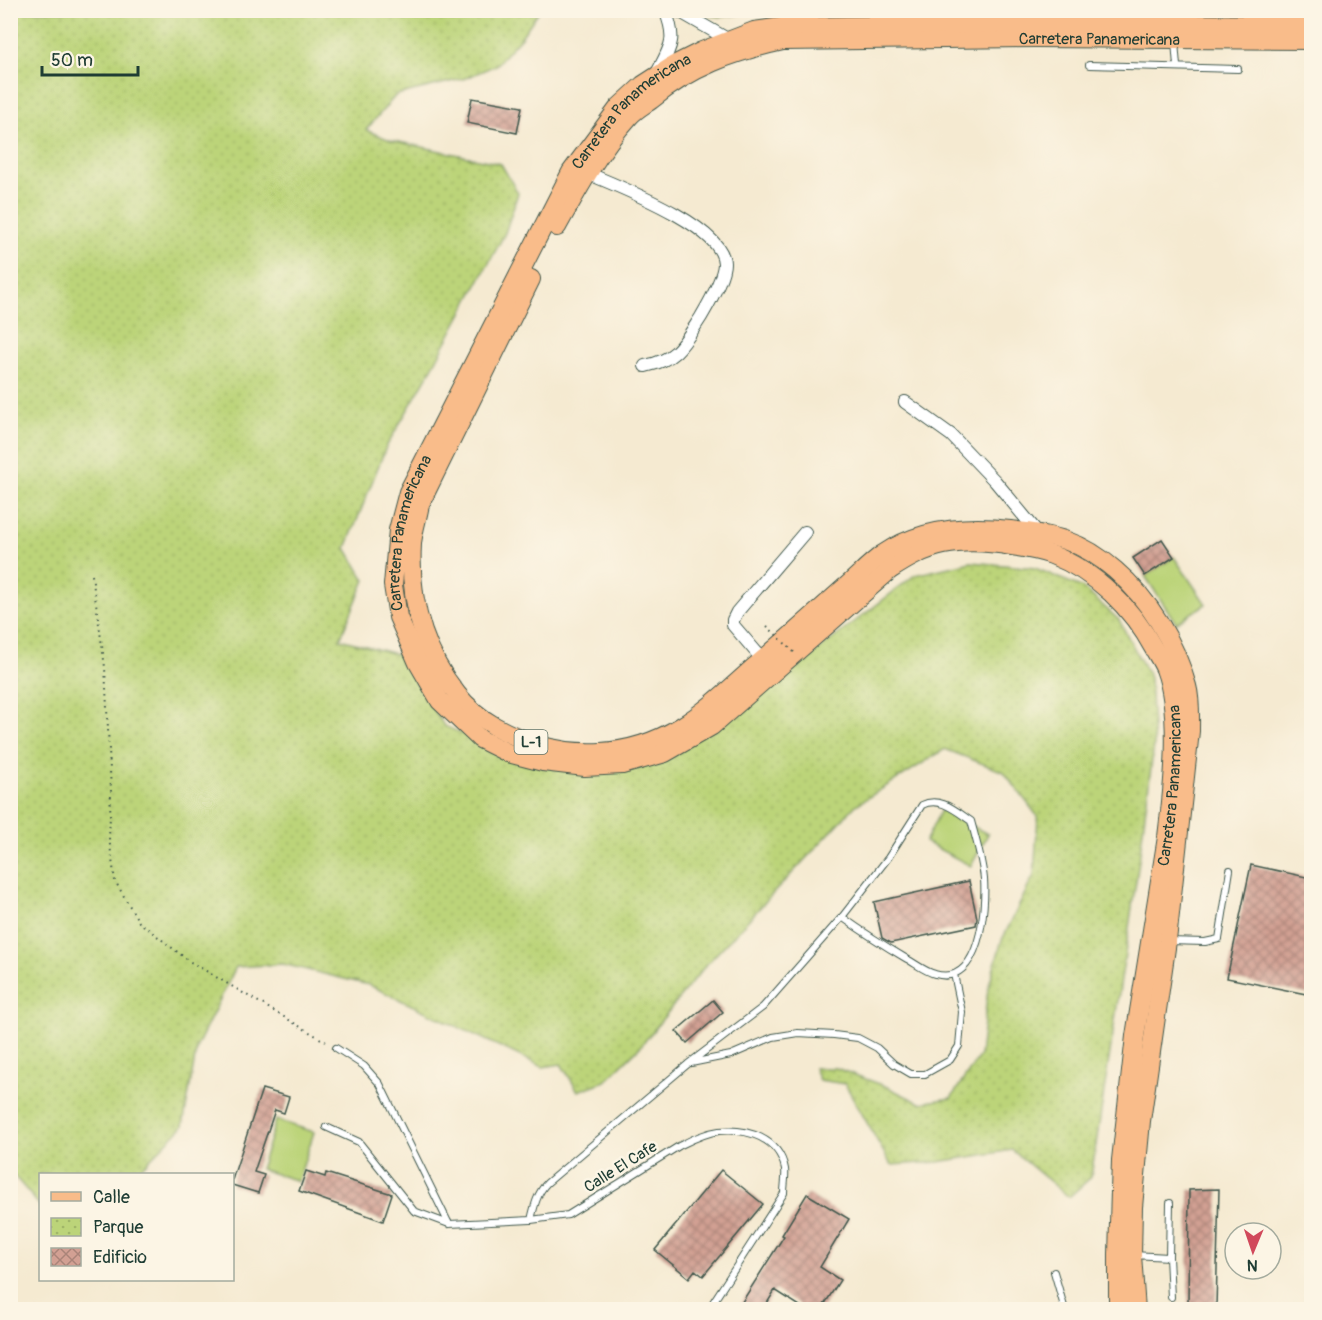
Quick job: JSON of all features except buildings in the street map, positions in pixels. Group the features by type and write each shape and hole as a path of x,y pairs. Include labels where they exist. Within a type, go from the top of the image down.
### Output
{"main road":[{"name":"Carretera Panamericana","path":"1118,1310 1121,1160 1136,1036 1167,837 1175,733 1174,710 1165,669 1140,625 1116,596 1069,563 1051,554 1031,549 985,541 945,545 928,550 890,570 712,726 666,753 622,765 585,767 543,762 508,753 480,739 440,700 417,663 399,616 393,585 398,530 408,492 571,172 619,107 643,85 693,56 754,31 793,27 1035,23 1311,25"},
{"name":"Carretera Panamericana","path":"1136,1310 1132,1255 1133,1208 1141,1121 1167,941 1189,742 1190,707 1187,687 1168,637 1152,610 1132,584 1105,561 1082,546 1060,538 987,527 943,530 909,541 883,554 704,711 664,737 624,750 589,752 554,749 525,740 495,727 465,705 442,676 416,612 412,542 420,504 548,243 587,173 630,116 681,76 758,46 783,41 1311,39"}],"street":[{"path":"656,77 672,44 671,25 665,10"},
{"path":"677,10 729,40"},
{"path":"587,173 645,198 695,226 714,240 721,251 724,264 713,297 699,320 674,355 661,363 645,366"},
{"path":"905,402 951,435 995,481 1038,533"},
{"path":"763,660 733,625 733,620 737,612 805,532"}],"lane":[{"path":"1175,38 1177,66"},
{"path":"1089,65 1238,69"},
{"path":"531,1220 542,1188 688,1064 763,1006 842,917 888,858 922,805 929,802 940,802 971,820 984,876 985,897 977,946 968,963 954,974 937,975 919,966 842,917"},
{"path":"1167,941 1204,942 1220,939 1230,870"},
{"path":"688,1064 731,1055 772,1037 798,1033 858,1038 877,1048 894,1065 911,1074 925,1074 950,1060 959,1046 962,1012 954,974"},
{"path":"336,1048 364,1066 380,1084 449,1224"},
{"name":"Calle El Cafe","path":"326,1126 359,1142 414,1211 449,1224 531,1220 568,1215 698,1137 718,1131 756,1134 779,1152 785,1170 784,1193 708,1310"},
{"path":"1170,1203 1171,1297"},
{"path":"1132,1255 1169,1257"},
{"path":"1054,1272 1065,1310"}],"path":[{"path":"92,576 105,667 111,791 109,838 115,881 140,922 189,961 301,1025 336,1048"},
{"path":"767,626 797,655"}],"green space":[{"path":"10,11 539,11 521,37 496,65 466,78 396,95 366,130 390,140 501,164 518,193 505,233 431,370 386,447 346,548 365,580 340,639 399,655 444,726 545,767 682,744 776,683 915,575 971,562 1035,568 1083,588 1119,620 1150,678 1154,745 1138,868 1091,1177 1069,1197 1012,1150 938,1162 891,1165 845,1084 819,1080 814,1068 836,1068 885,1086 920,1103 951,1098 980,1055 988,989 1002,940 1034,875 1038,817 1004,772 945,749 856,805 705,966 640,1047 605,1081 578,1091 561,1064 543,1067 369,985 283,964 236,967 197,1046 183,1126 136,1173 39,1173 39,1205 10,1171"},
{"path":"700,11 752,11 712,16"},
{"path":"1174,557 1206,604 1176,623 1145,576"},
{"path":"941,810 988,834 971,866 925,842"},
{"path":"276,1120 314,1132 298,1181 260,1169"}]}
